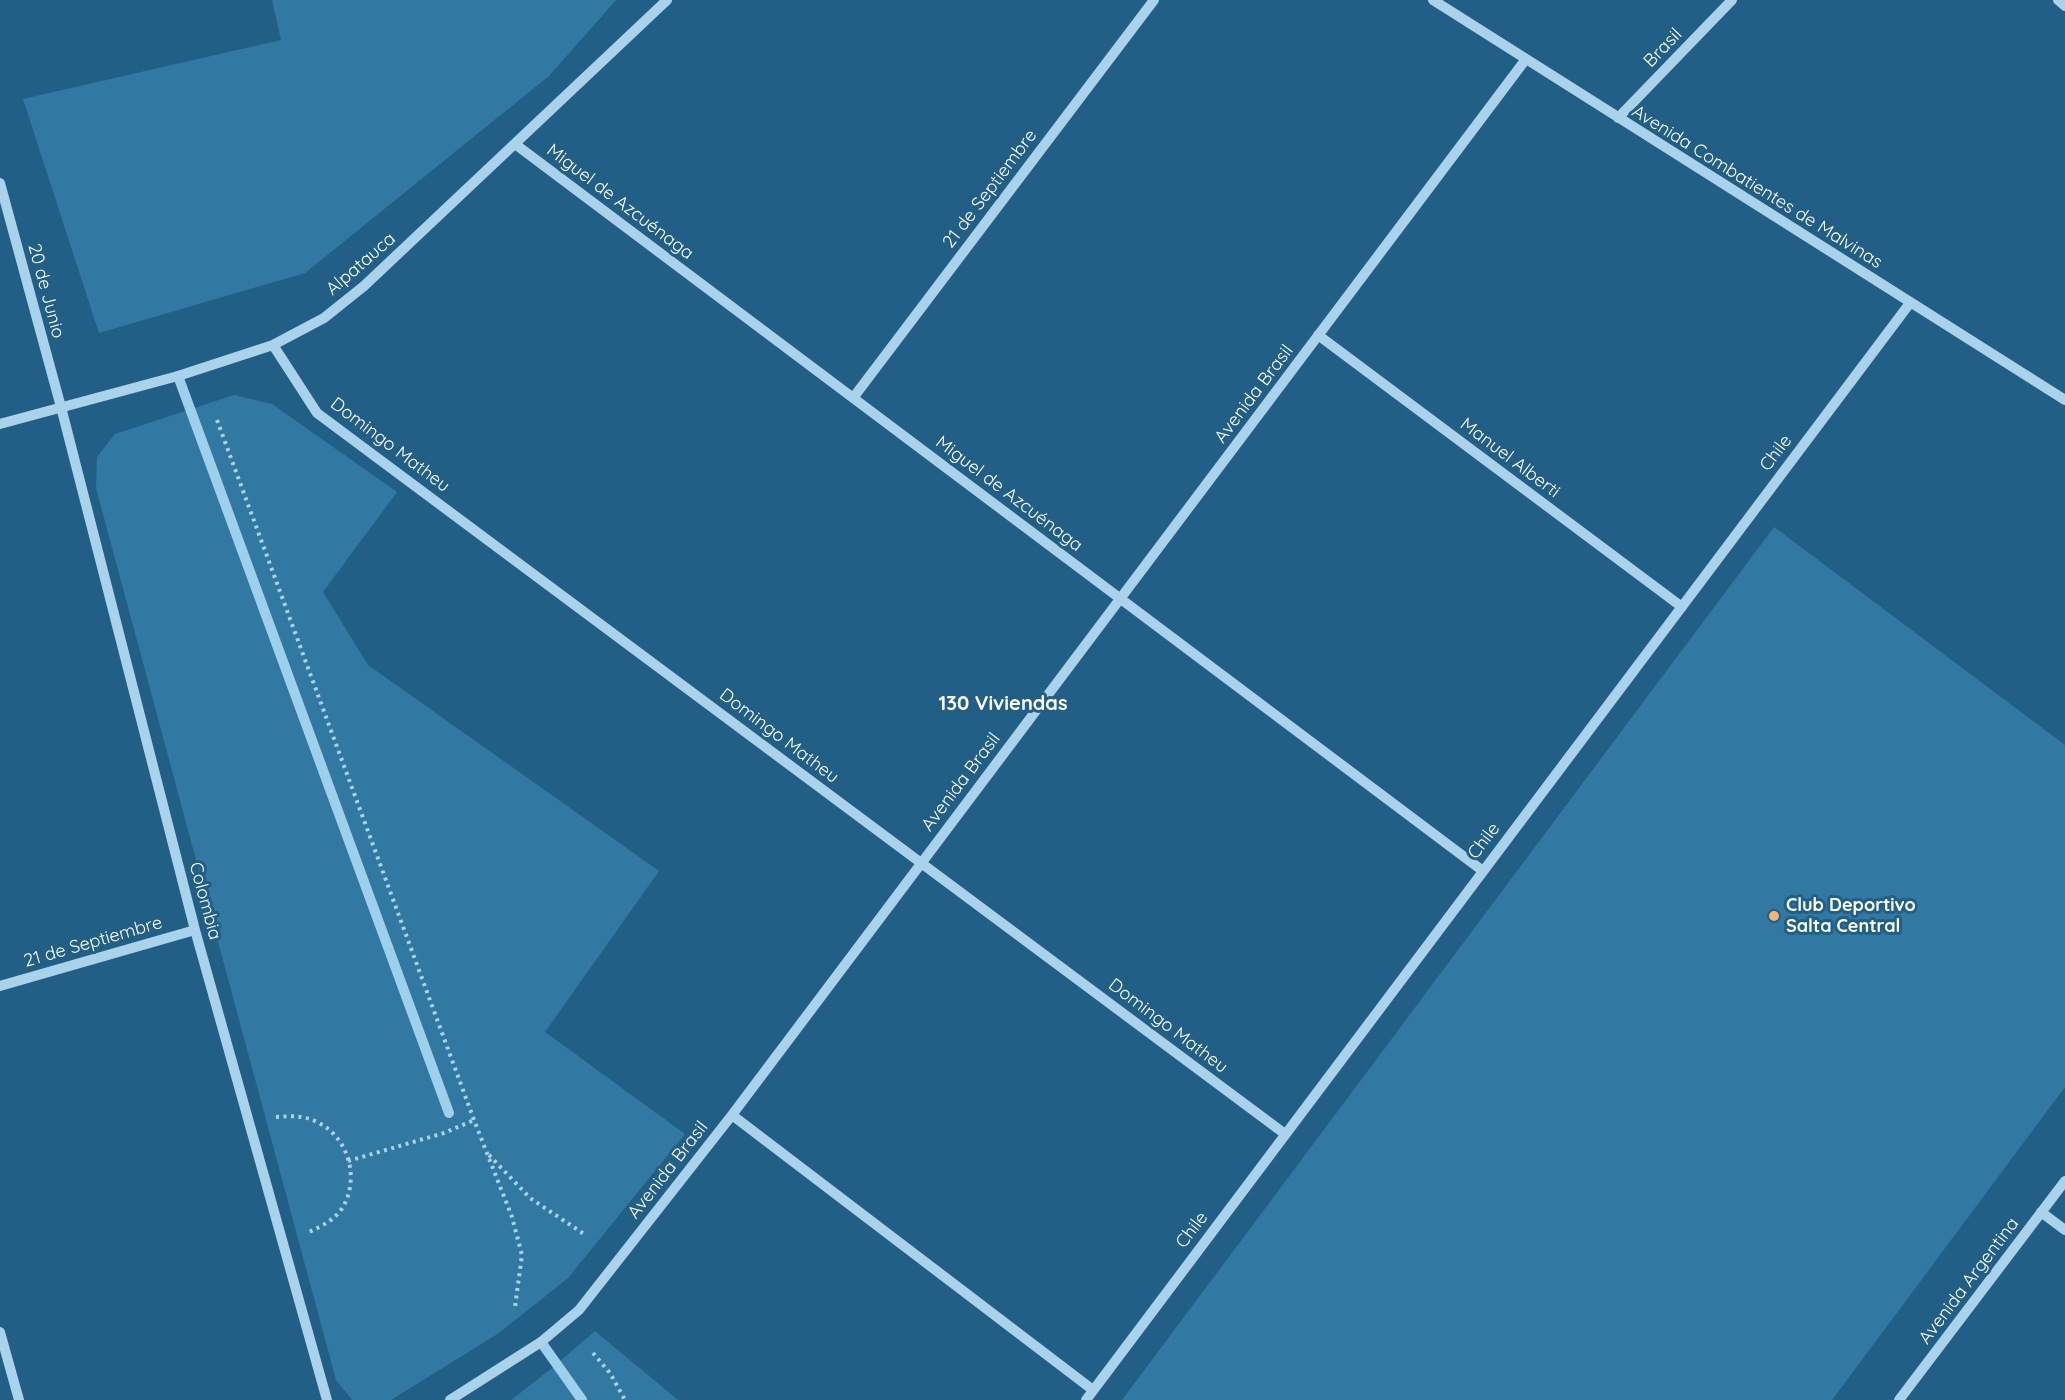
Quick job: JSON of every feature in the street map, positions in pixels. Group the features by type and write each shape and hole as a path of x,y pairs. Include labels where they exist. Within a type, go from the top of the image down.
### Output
{"street":[{"name":"Alpatauca","path":"0,424 178,376 273,345 324,318 364,286 668,0"},
{"name":"21 de Septiembre","path":"853,398 1154,0"},
{"name":"Avenida Combatientes de Malvinas","path":"1432,0 2065,400"},
{"name":"Brasil","path":"1617,118 1732,0"},
{"path":"2058,0 2065,6"},
{"name":"Avenida Brasil","path":"450,1400 541,1342 579,1310 732,1115 1526,59"},
{"name":"Miguel de Azcuénaga","path":"515,144 1483,871"},
{"name":"20 de Junio","path":"0,183 61,408"},
{"name":"Chile","path":"1086,1400 1910,303"},
{"name":"Manuel Alberti","path":"1318,335 1682,607"},
{"name":"Domingo Matheu","path":"273,345 317,413 1285,1134"},
{"name":"Colombia","path":"61,408 195,930 327,1400"},
{"name":"21 de Septiembre","path":"0,986 195,930"},
{"path":"732,1115 1093,1390"},
{"name":"Avenida Argentina","path":"1899,1400 2065,1182"},
{"path":"2041,1212 2065,1230"},
{"path":"0,1332 19,1400"}],"path":[{"path":"217,420 474,1120 512,1217 522,1255 515,1307"},
{"path":"276,1117 297,1115 317,1121 334,1133 346,1150 351,1171 349,1191 340,1210 325,1225 307,1233"},
{"path":"348,1161 444,1133 474,1120"},
{"path":"487,1153 530,1198 584,1234"},
{"path":"593,1353 610,1373 625,1400"}],"shaded area":[{"path":"272,0 616,0 549,76 305,273 99,333 23,99 281,40"},
{"path":"234,395 272,404 397,492 323,592 368,665 659,871 545,1032 685,1134 568,1278 499,1333 391,1400 352,1400 336,1380 96,488 97,457 115,434"},
{"name":"Club Deportivo Salta Central","path":"1774,527 2065,745 2065,1087 1832,1400 1122,1400"},
{"path":"595,1331 678,1400 511,1400 551,1369"}],"waterway":[{"path":"178,376 449,1113"},
{"path":"541,1342 582,1400"}],"place":[{"name":"Club Deportivo Salta Central","path":"1774,916"}],"district":[{"name":"130 Viviendas","path":"1003,704"}]}
